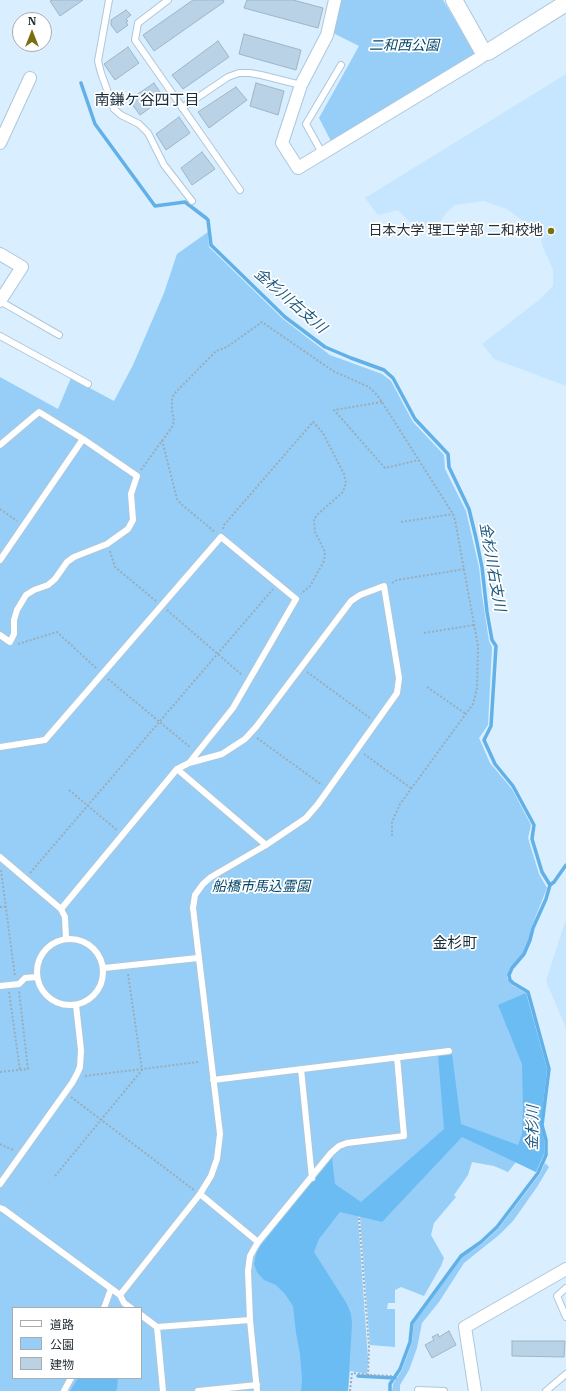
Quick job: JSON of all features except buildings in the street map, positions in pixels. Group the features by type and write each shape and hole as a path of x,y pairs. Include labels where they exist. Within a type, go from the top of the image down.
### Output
{"street":[{"path":"335,0 327,35 301,84 282,143 298,168 478,60 488,52 566,3"},
{"path":"454,0 481,48 488,52"},
{"path":"0,143 30,78"},
{"path":"0,254 22,267 0,301"},
{"path":"475,1391 466,1327 566,1269"}],"lane":[{"path":"109,0 98,61 114,109 121,115 139,124 148,133 164,165 192,201"},
{"path":"168,0 138,23 135,40 240,190"},
{"path":"322,153 306,124 341,65"},
{"path":"182,108 228,77 238,73 261,74 301,84"},
{"path":"0,301 59,335"},
{"path":"0,336 88,384"},
{"path":"0,445 39,412 83,439 137,476 132,494 133,520 128,529 107,544 70,559 55,579 26,595 14,620 14,634 10,642 0,636"},
{"path":"0,560 83,439"},
{"path":"0,747 46,740 221,537 296,599 233,708 189,764"},
{"path":"61,909 177,769 222,754 245,739 256,728 351,601 360,595 384,586 399,678 399,688 397,693 318,804 306,818 266,845 211,877 202,884 195,895 193,908 198,958 220,1134 217,1159 211,1176 200,1194 120,1295"},
{"path":"177,769 266,845"},
{"path":"0,857 61,909 65,917 66,939"},
{"path":"66,939 79,940 91,945 100,955 104,968 104,978 97,991 86,1001 76,1005 66,1005 51,999 47,996 37,978 38,964 43,952 53,943 66,939"},
{"path":"104,968 198,958"},
{"path":"0,986 17,984 25,978 37,978"},
{"path":"0,1184 66,1092 80,1067 81,1050 76,1005"},
{"path":"213,1080 449,1051"},
{"path":"198,1391 257,1388 250,1320 248,1263 250,1256 258,1242 331,1153 339,1146 404,1136 397,1057"},
{"path":"301,1069 312,1178"},
{"path":"200,1194 258,1242"},
{"path":"0,1208 120,1295 124,1303 130,1307"},
{"path":"566,1288 557,1296 566,1317"},
{"path":"104,1307 111,1289"},
{"path":"142,1316 157,1326 250,1320"},
{"path":"157,1326 163,1391"},
{"path":"546,1391 566,1374"},
{"path":"64,1391 70,1379"},
{"path":"418,1390 444,1391"}],"path":[{"path":"137,476 172,426 174,421 172,411 172,400 174,394 216,351 228,347 262,322 333,371 369,387 382,402 453,514 465,569 478,646 477,688 473,704 396,813 392,822 392,836"},
{"path":"382,402 334,410 385,468 419,460"},
{"path":"162,440 177,499 221,537 224,525 313,422 323,433 344,474 346,483 343,492 314,519 315,532 325,552 324,561 310,586 296,599"},
{"path":"0,509 23,526"},
{"path":"401,522 453,514"},
{"path":"107,544 115,567 249,681"},
{"path":"384,586 397,580 465,569"},
{"path":"26,879 278,584"},
{"path":"424,633 474,626"},
{"path":"15,645 57,632 103,674 197,753"},
{"path":"306,671 376,722"},
{"path":"427,687 466,714"},
{"path":"257,738 328,790"},
{"path":"357,749 412,789"},
{"path":"69,790 123,835"},
{"path":"0,1072 28,1069 1,865"},
{"path":"0,907 6,907"},
{"path":"55,1176 142,1070 127,965"},
{"path":"9,985 20,1070"},
{"path":"75,1078 199,1062"},
{"path":"66,1092 200,1194"},
{"path":"0,1144 21,1154"},
{"path":"359,1218 369,1346 368,1375"},
{"path":"350,1391 352,1373 392,1376"}],"shaded area":[{"name":"日本大学 理工学部 二和校地","path":"566,74 566,386 494,359 482,344 539,300 553,286 553,270 543,247 539,233 507,209 484,201 455,205 446,213 439,224 426,229 409,221 398,210 378,215 365,198"},
{"path":"566,921 566,1028 546,981"},
{"path":"526,993 547,1069 541,1121 544,1140 544,1154 536,1172 462,1137 382,1222 340,1212 319,1239 314,1252 347,1304 351,1314 352,1324 348,1391 301,1391 302,1379 300,1354 293,1306 285,1294 276,1285 264,1280 257,1272 254,1264 257,1250 332,1157 335,1184 361,1202 444,1129 438,1055 452,1054 461,1124 518,1145 522,1134 522,1064 498,1005"},
{"path":"77,1379 118,1379 116,1391 70,1391"}],"green space":[{"name":"二和西公園","path":"339,0 443,0 477,56 332,143 319,118 359,46 331,32"},
{"name":"船橋市馬込霊園","path":"208,232 209,247 283,319 330,355 382,374 391,381 413,422 444,455 445,469 466,511 479,567 489,641 492,647 488,725 479,738 490,763 512,789 531,825 528,838 539,874 547,888 523,953 511,967 507,978 512,985 526,993 547,1069 541,1121 544,1140 544,1154 536,1172 516,1162 508,1172 494,1166 472,1162 468,1175 454,1195 456,1197 434,1223 431,1235 444,1258 424,1296 401,1287 395,1290 395,1303 388,1303 387,1309 395,1309 395,1347 370,1345 360,1217 358,1217 368,1359 367,1374 350,1371 348,1391 0,1391 0,377 58,409 71,378 114,401 133,365 164,293 177,254"},
{"path":"545,1163 549,1167 513,1221 499,1235 464,1263 439,1302 422,1323 417,1348 409,1370 400,1385 400,1391 392,1391 393,1384 402,1370 412,1342 414,1322 462,1257 482,1244 498,1229 540,1174"}],"waterway":[{"name":"金杉川右支川","path":"81,83 95,124 155,206 185,202 206,218 208,220 211,245 285,317 325,347 384,370 393,378 415,419 448,454 449,467 469,509 482,567 492,640 496,646 491,726 484,740 495,764 513,786 534,825 532,839 542,872 550,885"},
{"name":"金杉川","path":"390,1391 390,1384 400,1369 410,1342 412,1323 461,1256 481,1242 497,1227 538,1173 546,1155 546,1140 542,1125 549,1069 528,992 513,983 510,980 509,975 512,968 524,954 550,885 554,882 566,865"},
{"path":"358,1376 395,1378"}],"place":[{"name":"日本大学 理工学部 二和校地","path":"551,231"}],"district":[{"name":"南鎌ケ谷四丁目","path":"147,101"},
{"name":"金杉町","path":"455,944"}]}
